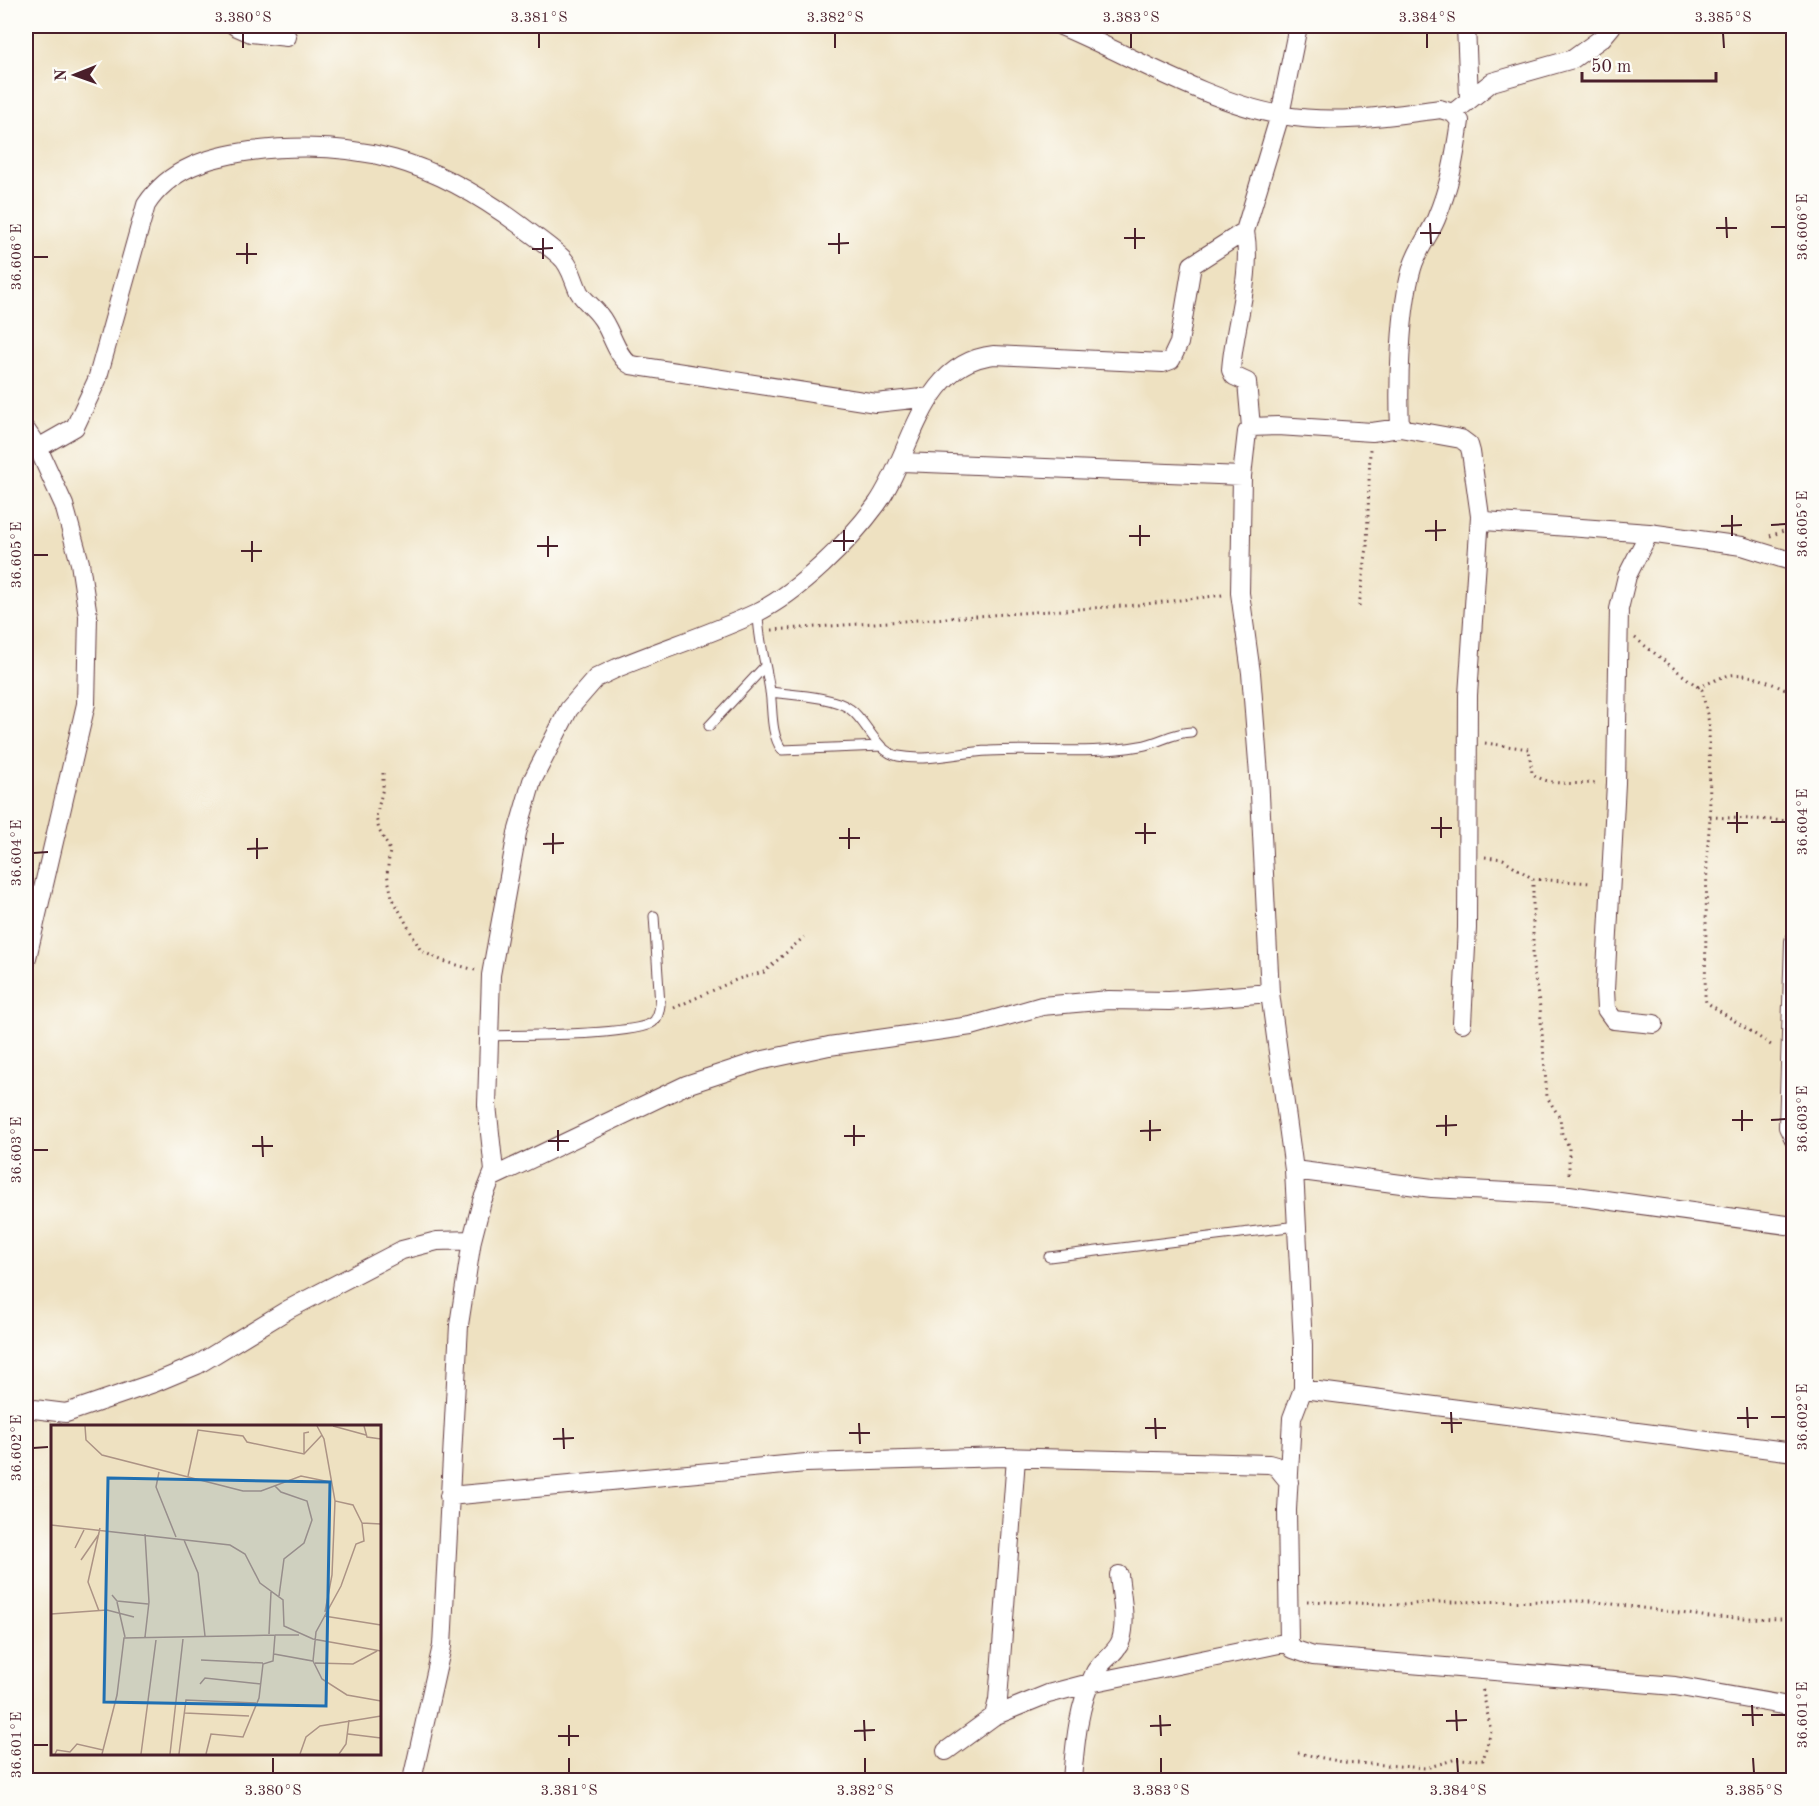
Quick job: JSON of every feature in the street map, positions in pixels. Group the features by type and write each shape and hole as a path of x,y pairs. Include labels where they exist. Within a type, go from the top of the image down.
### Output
{"street":[{"path":"235,26 251,33 287,37"},
{"path":"1061,26 1086,31 1220,96 1280,115 1359,120 1440,109 1453,113 1460,121 1448,188 1435,221 1419,251 1409,283 1399,388 1400,428"},
{"path":"1298,26 1280,115 1245,231 1247,243 1245,269 1231,370 1234,376 1247,382 1251,427 1247,432 1242,476 1240,592 1251,673 1259,775 1270,993 1294,1170 1302,1300 1303,1389 1292,1418 1289,1482 1287,1600 1289,1642 1293,1649 1313,1656 1675,1686 1794,1707"},
{"path":"1466,26 1469,97"},
{"path":"1453,113 1469,97 1498,79 1535,72 1573,59 1602,38 1611,26"},
{"path":"38,447 75,427 88,402 97,380 146,205 160,185 196,163 232,154 312,146 350,149 402,161 461,185 496,208 565,261 580,294 601,316 623,360 631,365 876,403 931,397"},
{"path":"412,1780 442,1646 459,1325 471,1240 482,1202 493,1178 487,1105 491,975 524,805 537,771 578,696 596,678 617,668 758,621 812,573 855,530 877,503 902,462 924,406 946,376 978,357 1024,355 1167,362 1174,357 1179,343 1192,265 1245,231"},
{"path":"1251,427 1278,426 1372,432 1400,428 1461,439 1469,445 1480,516 1466,740 1467,928 1462,1023"},
{"path":"26,430 38,447 64,505 80,563 88,616 86,704 26,962"},
{"path":"902,462 1242,476"},
{"path":"1480,516 1491,523 1648,533 1742,546 1794,562"},
{"path":"1648,533 1621,595 1616,783 1605,990 1606,1009 1614,1020 1653,1024"},
{"path":"1794,941 1788,1128 1794,1139"},
{"path":"493,1178 686,1084 759,1061 829,1046 971,1026 1041,1006 1109,1000 1169,1001 1270,993"},
{"path":"1294,1170 1432,1188 1569,1195 1794,1226"},
{"path":"26,1408 66,1413 154,1383 197,1365 289,1309 402,1250 437,1241 471,1240"},
{"path":"1303,1389 1794,1452"},
{"path":"449,1496 806,1463 1016,1458 1269,1464 1276,1466 1289,1482"},
{"path":"994,1716 998,1700 1016,1458"},
{"path":"1072,1780 1075,1742 1090,1683 1099,1666 1121,1642 1122,1610 1119,1575"},
{"path":"946,1751 994,1716 1048,1694 1090,1683 1289,1642"}],"lane":[{"path":"758,621 770,692 772,722 778,744 785,752 882,746"},
{"path":"709,726 765,666"},
{"path":"770,692 838,703 851,710 882,746 899,756 934,756 990,751 1074,752 1141,746 1161,741 1172,733 1191,732"},
{"path":"489,1036 642,1027 653,1022 658,1015 654,916"},
{"path":"1049,1257 1297,1226"}],"path":[{"path":"1359,606 1367,548 1372,432"},
{"path":"758,621 1137,605 1240,592"},
{"path":"1620,626 1673,670 1702,690 1709,723 1710,817 1707,855 1706,1002 1790,1059"},
{"path":"1698,687 1722,677 1741,675 1770,683 1794,694"},
{"path":"1466,740 1528,749 1532,772 1541,778 1572,783 1616,783"},
{"path":"383,773 383,788 376,817 379,830 390,850 387,874 392,897 421,951 443,961 491,975"},
{"path":"1710,817 1794,822"},
{"path":"1467,844 1473,855 1503,859 1533,879 1609,884"},
{"path":"1533,879 1533,968 1540,1007 1547,1098 1560,1118 1562,1134 1569,1147 1569,1195"},
{"path":"658,1015 738,980 764,972 804,937"},
{"path":"1287,1600 1402,1605 1433,1602 1590,1601 1710,1617 1781,1618"},
{"path":"1298,1754 1343,1762 1426,1768 1456,1759 1483,1760 1491,1731 1479,1670"}]}
